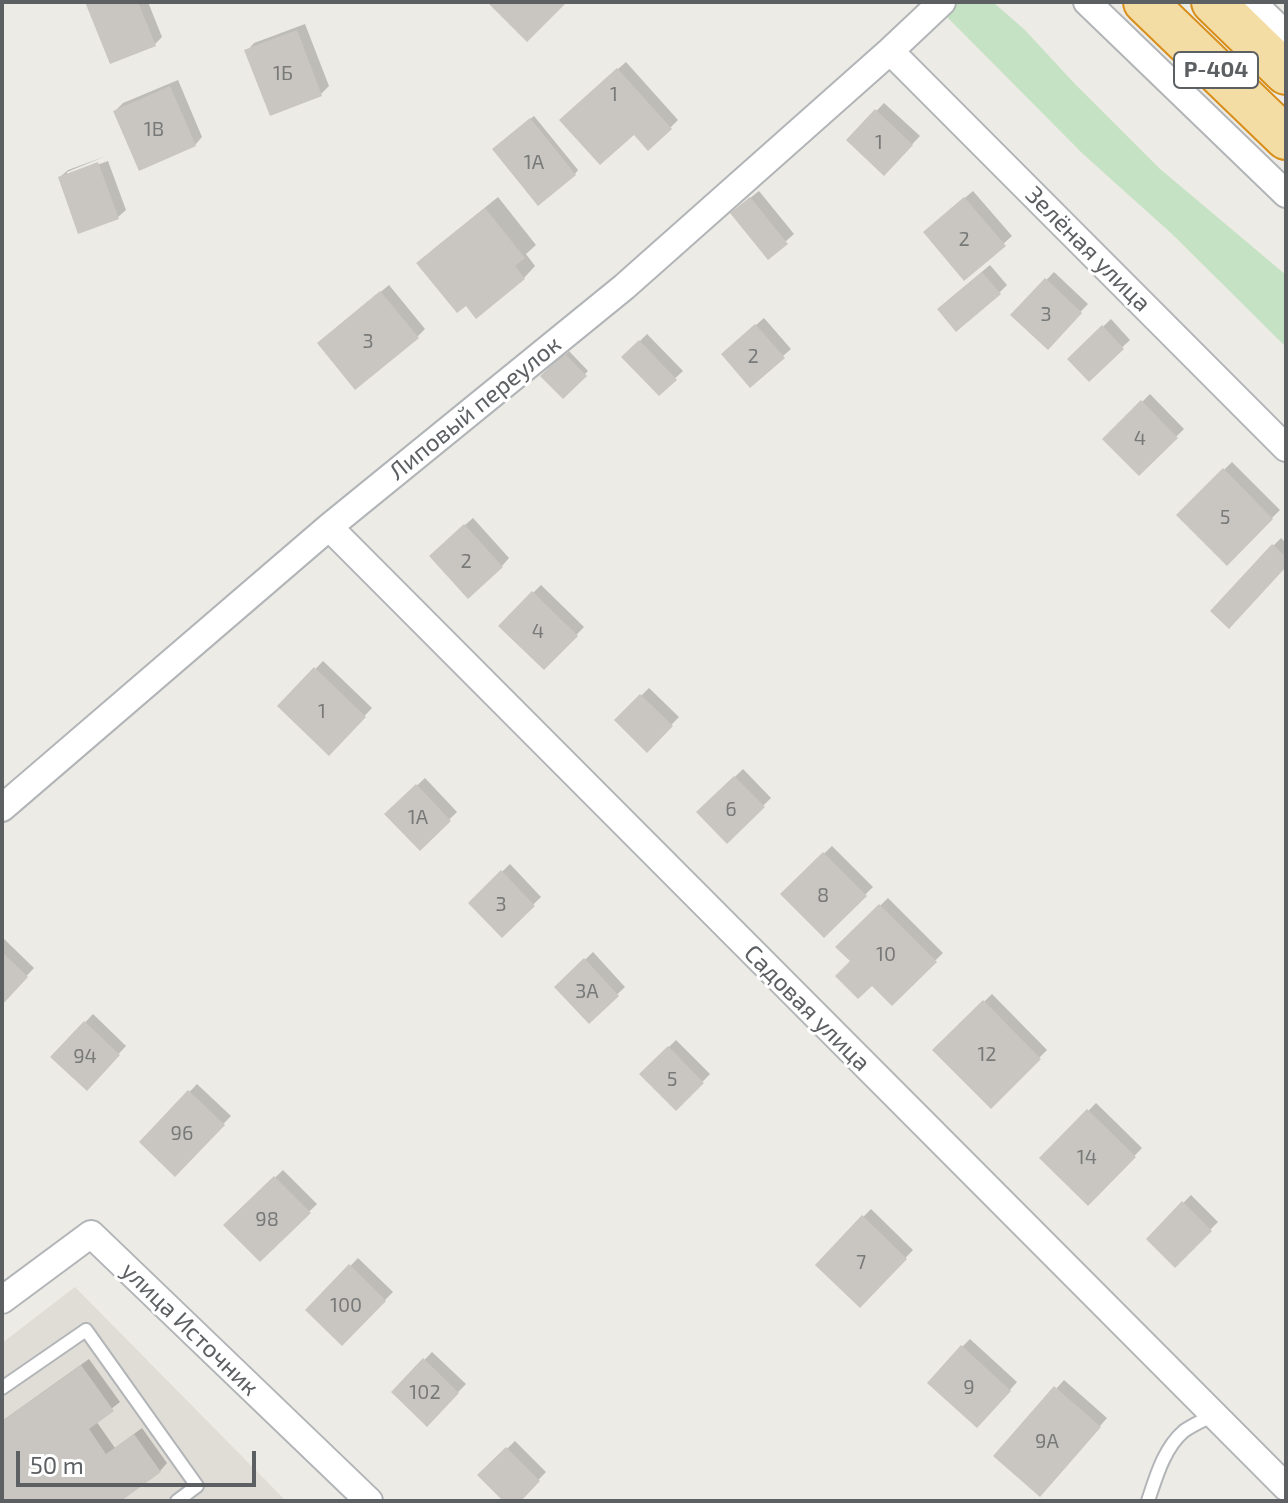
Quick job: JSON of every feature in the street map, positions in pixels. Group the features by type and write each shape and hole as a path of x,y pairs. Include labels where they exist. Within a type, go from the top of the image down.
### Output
{"highway":[{"name":"Р-404","path":"1145,2 1286,138"},
{"name":"Р-404","path":"1213,2 1286,73"}],"street":[{"name":"Липовый переулок","path":"2,808 329,527 624,287 942,2"},
{"path":"1087,2 1286,194"},
{"path":"1252,2 1286,35"},
{"name":"Зелёная улица","path":"890,51 1286,448"},
{"name":"Садовая улица","path":"329,527 1286,1487"},
{"name":"улица Источник","path":"2,1300 91,1234 369,1501"}],"lane":[{"path":"2,1388 86,1330 197,1486 177,1501"},
{"path":"1148,1501 1171,1446 1185,1431 1213,1415"}],"shaded area":[{"path":"75,1287 286,1501 2,1501 2,1343"}],"green space":[{"path":"950,2 993,2 1025,30 1159,168 1286,275 1286,347 1172,234 1083,154 946,16"}],"building":[{"path":"85,2 138,2 156,46 110,64"},
{"path":"487,2 567,2 527,42"},
{"path":"297,30 322,96 270,116 244,50"},
{"path":"617,68 672,129 648,151 634,135 600,165 559,120"},
{"path":"170,86 196,146 139,171 113,111"},
{"path":"875,109 913,145 884,176 846,140"},
{"path":"530,118 576,175 538,206 492,149"},
{"path":"98,162 119,219 78,234 58,177"},
{"path":"750,197 788,244 768,260 730,213"},
{"path":"964,197 1006,246 964,281 923,232"},
{"path":"485,208 525,258 515,266 525,279 476,319 466,306 457,313 416,263"},
{"path":"982,272 1001,294 956,332 937,309"},
{"path":"1045,278 1082,313 1048,350 1010,315"},
{"path":"380,291 419,338 355,390 317,343"},
{"path":"755,324 785,358 750,388 721,354"},
{"path":"1102,325 1124,349 1089,382 1067,359"},
{"path":"639,340 677,380 659,396 621,357"},
{"path":"564,353 587,376 563,399 540,376"},
{"path":"1141,400 1178,438 1139,476 1102,439"},
{"path":"1223,468 1273,519 1227,566 1176,515"},
{"path":"464,524 503,567 468,599 429,556"},
{"path":"1272,544 1286,557 1286,567 1229,629 1210,611"},
{"path":"532,591 578,636 544,670 498,626"},
{"path":"314,667 366,717 329,756 277,706"},
{"path":"640,694 673,726 647,753 614,720"},
{"path":"734,776 765,807 727,844 696,812"},
{"path":"416,784 451,821 420,851 384,814"},
{"path":"823,852 867,896 824,938 780,894"},
{"path":"501,870 535,906 502,938 468,903"},
{"path":"879,904 937,962 892,1006 872,986 858,999 835,976 850,961 835,947"},
{"path":"2,952 28,977 2,1005"},
{"path":"584,958 619,996 589,1024 554,987"},
{"path":"983,1000 1041,1059 991,1109 932,1050"},
{"path":"84,1021 120,1055 87,1091 50,1057"},
{"path":"668,1046 704,1083 676,1111 639,1074"},
{"path":"188,1090 225,1125 175,1177 139,1142"},
{"path":"1087,1109 1136,1157 1088,1206 1039,1158"},
{"path":"274,1176 311,1213 260,1262 223,1225"},
{"path":"1182,1201 1212,1231 1175,1268 1146,1239"},
{"path":"862,1215 907,1259 860,1308 815,1265"},
{"path":"349,1264 386,1301 342,1346 305,1310"},
{"path":"961,1345 1011,1391 977,1428 927,1383"},
{"path":"423,1358 459,1393 427,1427 391,1392"},
{"path":"81,1365 114,1411 89,1429 106,1454 134,1434 161,1472 121,1501 2,1501 2,1421"},
{"path":"1054,1386 1101,1427 1040,1497 993,1456"},
{"path":"506,1447 540,1481 521,1501 503,1501 477,1475"}]}
